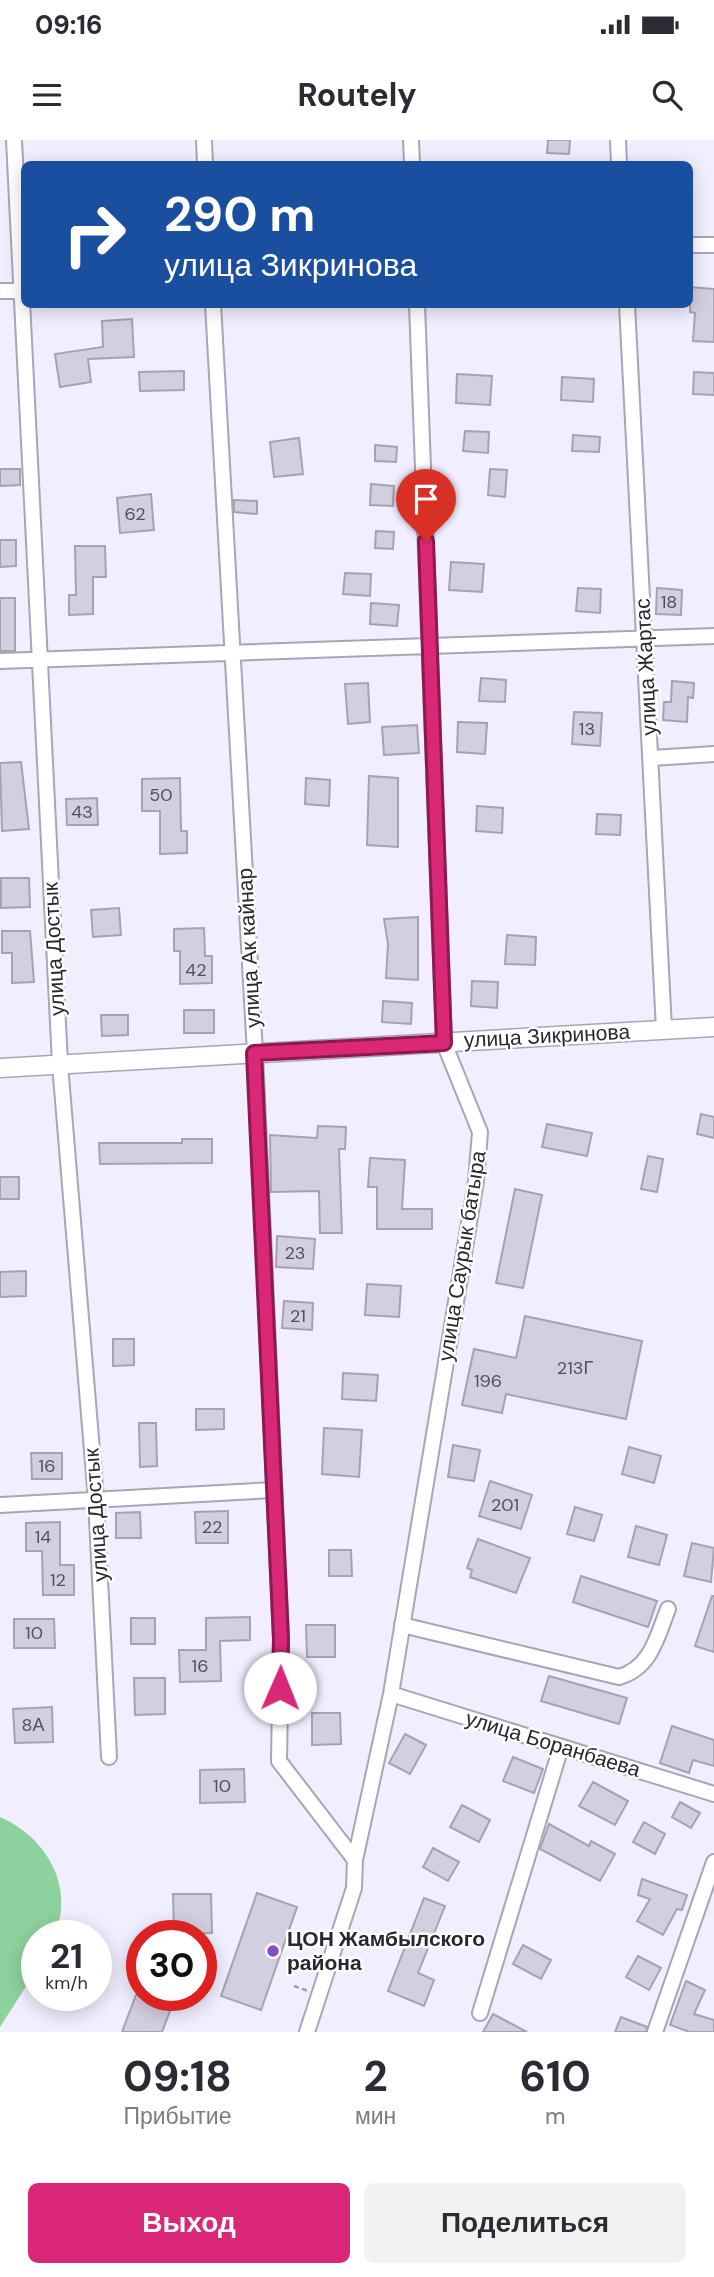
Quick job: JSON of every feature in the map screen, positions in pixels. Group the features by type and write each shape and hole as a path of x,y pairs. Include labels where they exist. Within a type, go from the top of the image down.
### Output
{"street":[{"name":"улица Достык","path":"14,140 21,257"},
{"path":"204,140 205,161"},
{"path":"411,140 412,161"},
{"path":"618,140 619,161"},
{"path":"693,245 714,245"},
{"path":"0,291 21,291"},
{"name":"улица Достык","path":"24,308 60,1064 96,1499 110,1757"},
{"name":"улица Ак кайнар","path":"213,308 254,1053 281,1639 279,1761 355,1865"},
{"name":"улица Саурык батыра","path":"298,2032 355,1865 391,1695 473,1194 480,1132 444,1043 417,308"},
{"name":"улица Жартас","path":"627,308 664,1029"},
{"path":"0,661 714,636"},
{"path":"652,758 714,754"},
{"name":"улица Зикринова","path":"0,1068 714,1027"},
{"path":"0,1504 274,1490"},
{"path":"402,1625 619,1677 632,1673 648,1658 668,1609"},
{"name":"улица Боранбаева","path":"391,1695 714,1794"},
{"path":"480,2013 561,1747"},
{"path":"655,2032 714,1862"},
{"name":"улица Саурык батыра","path":"307,2032 354,1888 355,1865"}],"green space":[{"path":"0,1817 31,1837 43,1850 59,1881 61,1899 59,1920 21,1920 21,1994 0,2027"}],"building":[{"path":"548,140 570,140 569,154 547,153"},
{"path":"693,287 714,289 714,342 693,341 695,313 690,312 690,308 693,308"},
{"path":"132,319 134,357 88,359 91,382 60,387 55,354 103,347 102,321"},
{"path":"184,371 184,390 140,391 139,372"},
{"path":"694,372 714,373 714,395 693,394"},
{"path":"457,374 492,376 490,405 456,403"},
{"path":"562,377 594,379 593,402 561,400"},
{"path":"465,431 489,432 488,453 463,451"},
{"path":"573,435 600,437 599,452 572,451"},
{"path":"299,438 303,474 274,477 270,442"},
{"path":"375,445 397,447 396,462 375,461"},
{"path":"0,469 20,469 20,485 0,486"},
{"path":"490,469 507,470 505,497 488,495"},
{"path":"371,484 394,486 393,506 370,505"},
{"path":"151,494 154,530 120,533 117,498"},
{"path":"234,500 257,501 257,514 234,512"},
{"path":"376,531 394,532 393,549 375,548"},
{"path":"0,540 16,540 16,566 0,567"},
{"path":"75,546 105,546 106,577 93,577 93,614 69,615 69,595 76,595"},
{"path":"451,562 484,564 482,592 449,590"},
{"path":"345,573 371,574 370,596 343,594"},
{"path":"578,588 601,589 600,613 576,611"},
{"path":"657,588 682,590 681,615 656,614"},
{"path":"0,598 15,598 15,651 0,651"},
{"path":"371,603 399,605 397,626 370,624"},
{"path":"481,678 506,680 505,702 479,701"},
{"path":"672,681 694,683 693,698 688,697 687,722 663,720 664,702 671,702"},
{"path":"368,683 370,722 348,724 345,684"},
{"path":"574,712 602,713 600,746 572,744"},
{"path":"458,722 487,723 485,754 457,752"},
{"path":"417,725 419,753 384,755 382,727"},
{"path":"21,762 29,829 2,831 0,763"},
{"path":"369,776 398,778 398,847 367,845"},
{"path":"180,778 181,831 187,831 187,853 160,854 160,811 142,811 142,779"},
{"path":"306,778 330,780 329,806 305,804"},
{"path":"97,798 98,825 67,825 66,799"},
{"path":"477,806 503,808 502,833 476,831"},
{"path":"597,814 621,815 620,835 596,834"},
{"path":"1,878 29,878 30,907 1,908"},
{"path":"119,908 121,935 93,937 91,910"},
{"path":"418,917 418,980 386,978 388,944 384,919"},
{"path":"204,928 205,956 212,956 212,983 180,984 180,951 174,951 174,929"},
{"path":"2,931 30,931 34,982 12,983 12,953 2,953"},
{"path":"507,935 536,937 535,965 505,964"},
{"path":"472,981 498,982 497,1008 471,1006"},
{"path":"383,1001 412,1003 411,1024 382,1022"},
{"path":"184,1010 214,1010 214,1033 184,1033"},
{"path":"101,1015 128,1015 128,1035 102,1036"},
{"path":"701,1114 714,1117 714,1138 697,1134"},
{"path":"547,1124 592,1133 587,1156 542,1147"},
{"path":"318,1126 346,1127 345,1149 339,1149 342,1233 320,1233 319,1191 271,1192 270,1135 317,1138"},
{"path":"182,1139 212,1139 212,1163 100,1164 99,1143 182,1143"},
{"path":"648,1156 663,1159 657,1192 641,1189"},
{"path":"370,1158 405,1160 402,1209 432,1209 432,1229 377,1229 377,1187 368,1187"},
{"path":"0,1177 19,1177 19,1199 0,1199"},
{"path":"515,1189 542,1195 523,1288 496,1283"},
{"path":"277,1236 315,1239 313,1269 276,1267"},
{"path":"26,1271 26,1296 0,1297 0,1272"},
{"path":"367,1284 401,1286 399,1317 365,1315"},
{"path":"284,1301 313,1303 312,1330 282,1328"},
{"path":"525,1316 642,1341 626,1419 506,1394 502,1413 462,1405 474,1349 516,1358"},
{"path":"113,1339 134,1339 134,1365 113,1366"},
{"path":"343,1373 378,1375 376,1401 342,1399"},
{"path":"196,1409 224,1409 224,1429 196,1430"},
{"path":"139,1423 156,1423 157,1466 140,1467"},
{"path":"324,1428 362,1430 359,1477 322,1474"},
{"path":"453,1445 480,1450 474,1481 448,1477"},
{"path":"629,1447 661,1456 654,1483 622,1474"},
{"path":"31,1453 62,1453 62,1479 32,1479"},
{"path":"490,1481 532,1495 521,1529 479,1516"},
{"path":"575,1507 602,1515 594,1541 567,1534"},
{"path":"228,1511 228,1543 196,1543 195,1512"},
{"path":"140,1512 141,1538 116,1538 116,1513"},
{"path":"60,1522 60,1565 74,1565 74,1595 43,1595 42,1551 26,1551 26,1523"},
{"path":"636,1526 667,1535 659,1565 628,1557"},
{"path":"478,1539 530,1558 516,1593 470,1577 472,1570 467,1568"},
{"path":"692,1543 714,1548 711,1582 684,1576"},
{"path":"329,1550 351,1550 352,1576 329,1576"},
{"path":"581,1576 657,1601 648,1627 573,1602"},
{"path":"714,1596 714,1652 695,1646"},
{"path":"250,1617 250,1640 220,1641 221,1681 180,1682 179,1650 206,1650 206,1618"},
{"path":"131,1618 155,1618 155,1644 131,1644"},
{"path":"14,1619 54,1619 55,1648 14,1648"},
{"path":"306,1625 335,1625 335,1657 307,1657"},
{"path":"549,1676 627,1698 619,1724 541,1701"},
{"path":"134,1678 165,1678 165,1714 135,1715"},
{"path":"52,1707 53,1742 15,1743 13,1709"},
{"path":"312,1713 340,1713 341,1744 312,1745"},
{"path":"672,1726 714,1740 714,1766 693,1760 689,1773 660,1763"},
{"path":"405,1734 426,1745 410,1774 389,1763"},
{"path":"513,1757 543,1769 534,1793 503,1781"},
{"path":"244,1769 245,1802 200,1803 200,1770"},
{"path":"593,1782 628,1801 615,1825 579,1806"},
{"path":"680,1802 700,1813 691,1828 672,1817"},
{"path":"462,1805 490,1820 479,1842 450,1827"},
{"path":"644,1822 665,1834 655,1854 633,1842"},
{"path":"549,1824 589,1846 591,1841 615,1854 600,1881 540,1849"},
{"path":"433,1848 459,1862 448,1881 423,1867"},
{"path":"642,1879 687,1895 682,1910 677,1909 663,1935 637,1921 650,1899 638,1895"},
{"path":"257,1893 297,1907 261,2010 221,1996"},
{"path":"173,1894 211,1894 212,1920 174,1920"},
{"path":"424,1898 445,1906 418,1973 434,1980 424,2006 388,1991"},
{"path":"523,1945 551,1960 541,1979 513,1964"},
{"path":"638,1956 661,1968 649,1990 626,1977"},
{"path":"686,1981 705,1990 694,2014 714,2020 714,2032 690,2032 670,2025"},
{"path":"130,2011 170,2011 162,2032 122,2032"},
{"path":"493,2014 527,2032 483,2032"},
{"path":"621,2017 647,2027 646,2032 615,2032"}],"place":[{"name":"ЦОН Жамбылского района","path":"273,1951"}],"route":[{"path":"280,1688 281,1639 254,1053 444,1043 426,541"}]}
